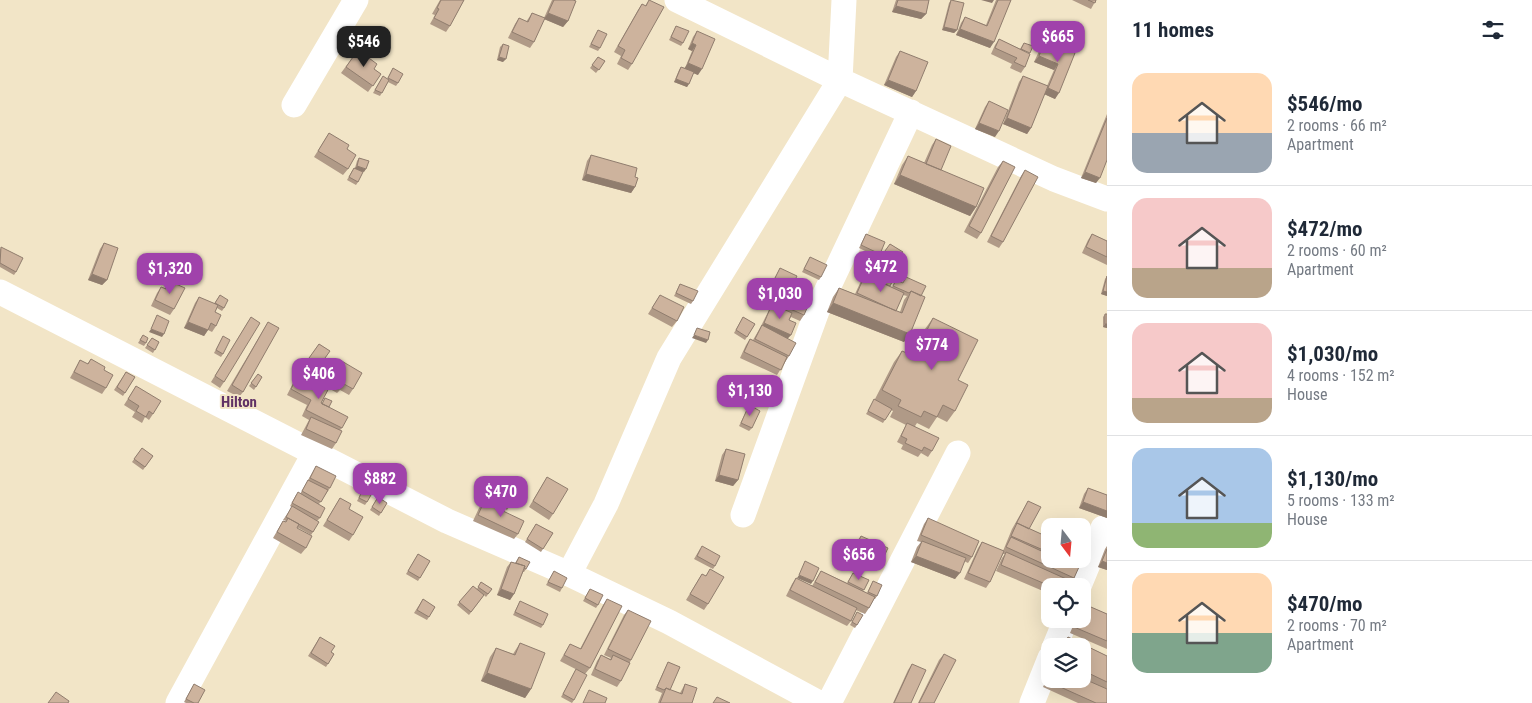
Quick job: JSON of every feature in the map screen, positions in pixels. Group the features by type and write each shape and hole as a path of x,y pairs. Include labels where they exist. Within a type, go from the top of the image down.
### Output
{"street":[{"path":"294,105 356,0"},
{"path":"676,0 840,80 1054,179 1107,199"},
{"path":"569,574 606,504 669,358 840,80 844,0"},
{"path":"743,515 817,311 911,112"},
{"path":"0,292 447,521 569,574 669,622 819,703"},
{"path":"829,703 958,453"},
{"path":"178,703 314,454"},
{"path":"1082,578 1103,528"},
{"path":"1032,703 1041,680"}],"building":[{"path":"441,0 464,0 450,26 434,18"},
{"path":"554,0 576,1 568,21 548,13"},
{"path":"649,0 664,7 632,64 621,58 625,50 618,46 642,4 646,6"},
{"path":"898,0 929,0 926,14 896,6"},
{"path":"951,0 964,3 957,30 944,27"},
{"path":"998,0 1011,0 994,42 960,29 965,17 987,26"},
{"path":"532,13 545,18 534,42 512,32 519,18 528,22"},
{"path":"676,26 689,31 683,43 671,37"},
{"path":"598,30 607,34 600,48 591,44"},
{"path":"697,31 715,39 702,69 688,63 696,45 692,43"},
{"path":"999,39 1030,54 1025,67 1014,62 1017,58 995,48"},
{"path":"1045,41 1075,53 1059,93 1048,88 1058,64 1039,56"},
{"path":"1024,43 1033,46 1030,53 1021,49"},
{"path":"503,44 509,46 506,59 499,57"},
{"path":"358,50 377,64 374,69 381,74 373,86 346,67"},
{"path":"900,51 928,62 916,91 888,80"},
{"path":"598,57 605,61 599,70 592,65"},
{"path":"681,67 694,72 689,84 676,79"},
{"path":"393,68 403,74 398,83 388,78"},
{"path":"383,76 389,80 382,93 375,90"},
{"path":"1023,76 1048,86 1031,128 1007,118"},
{"path":"989,101 1008,110 999,131 979,123"},
{"path":"1107,118 1107,160 1100,178 1085,172"},
{"path":"329,133 349,145 347,149 356,155 348,169 318,151"},
{"path":"936,139 951,146 941,170 926,164"},
{"path":"591,155 637,168 635,177 638,178 635,187 586,174"},
{"path":"908,156 984,188 976,207 900,175"},
{"path":"359,158 369,161 366,169 357,166"},
{"path":"1003,161 1015,167 981,233 969,226"},
{"path":"354,168 363,172 358,182 349,177"},
{"path":"1025,170 1038,177 1003,242 991,236"},
{"path":"866,234 885,242 880,254 861,245"},
{"path":"1092,234 1107,241 1107,257 1086,247"},
{"path":"104,243 118,248 107,280 92,274"},
{"path":"890,244 903,252 895,263 882,255"},
{"path":"1,247 23,258 16,272 0,263"},
{"path":"810,257 827,265 821,277 804,269"},
{"path":"780,268 797,276 791,288 774,280"},
{"path":"882,273 894,278 890,286 878,281"},
{"path":"865,275 904,293 896,311 857,293"},
{"path":"1107,276 1107,292 1103,291"},
{"path":"906,277 926,286 921,296 893,286 896,280 903,283"},
{"path":"169,281 185,288 174,309 155,300 161,287 166,289"},
{"path":"680,284 698,291 693,301 676,293"},
{"path":"779,286 811,299 804,315 772,301"},
{"path":"839,288 902,313 911,291 925,297 910,334 833,303"},
{"path":"220,295 228,300 224,308 215,303"},
{"path":"660,295 684,307 677,321 652,308"},
{"path":"199,297 218,305 215,312 221,315 216,326 211,323 208,330 188,322"},
{"path":"772,304 792,313 789,320 796,323 791,335 764,323"},
{"path":"1105,314 1107,314 1107,324 1105,324"},
{"path":"157,315 169,321 164,334 151,329"},
{"path":"251,317 260,323 224,382 215,376"},
{"path":"743,317 755,324 747,337 736,330"},
{"path":"933,318 978,340 958,380 968,385 955,411 943,405 937,417 924,411 921,417 898,406 901,400 882,390 902,351 914,356"},
{"path":"268,322 279,328 243,392 232,385"},
{"path":"762,325 796,343 789,356 755,339"},
{"path":"697,328 710,332 708,340 694,335"},
{"path":"143,335 148,338 146,343 140,340"},
{"path":"223,336 230,340 223,354 216,350"},
{"path":"152,338 159,342 155,350 147,345"},
{"path":"750,339 787,357 781,370 744,352"},
{"path":"319,344 330,351 320,365 309,358"},
{"path":"91,359 105,367 104,370 113,375 106,388 74,372 80,360 88,364"},
{"path":"340,360 362,373 353,389 344,384 341,387 334,383 336,379 331,376"},
{"path":"126,372 135,377 125,393 117,387"},
{"path":"258,374 262,377 256,387 251,383"},
{"path":"312,375 331,384 321,403 348,417 342,428 306,410 311,400 291,389 297,377 308,382"},
{"path":"754,384 762,388 755,404 745,400"},
{"path":"136,386 161,401 153,414 149,411 146,417 136,411 139,406 128,399"},
{"path":"325,398 332,401 329,407 322,404"},
{"path":"874,399 892,409 885,420 868,411"},
{"path":"749,405 760,411 752,428 741,423"},
{"path":"311,417 342,431 336,443 306,429"},
{"path":"907,423 939,438 932,451 924,447 922,451 905,443 907,439 901,436"},
{"path":"142,448 153,456 145,467 134,459"},
{"path":"726,449 745,454 738,480 719,475"},
{"path":"316,466 336,476 330,488 310,478"},
{"path":"547,477 568,489 553,514 533,501"},
{"path":"308,480 328,490 321,502 302,491"},
{"path":"500,484 517,494 509,507 492,497"},
{"path":"1088,488 1107,495 1107,511 1083,502"},
{"path":"362,491 371,495 367,502 359,498"},
{"path":"298,492 325,508 320,518 292,503"},
{"path":"378,497 387,503 381,513 372,507"},
{"path":"340,498 351,504 349,509 363,517 353,535 327,520"},
{"path":"1028,501 1041,507 1029,529 1016,524"},
{"path":"484,502 524,521 518,534 478,515"},
{"path":"292,506 319,522 313,532 286,517"},
{"path":"288,518 299,524 297,528 312,536 306,548 277,532 283,521 286,522"},
{"path":"928,518 979,541 972,557 921,535"},
{"path":"1017,523 1041,534 1041,549 1011,536"},
{"path":"536,524 553,533 543,549 527,539"},
{"path":"861,536 888,548 880,565 853,553"},
{"path":"1011,537 1041,551 1041,563 1006,547"},
{"path":"922,541 966,558 960,573 916,556"},
{"path":"982,542 1004,551 990,582 968,573"},
{"path":"702,546 720,556 715,566 697,556"},
{"path":"1107,549 1107,563 1102,561"},
{"path":"1006,552 1064,578 1041,578 1041,582 1001,565"},
{"path":"418,554 430,561 420,578 408,571"},
{"path":"519,557 530,562 526,569 524,568 525,566 516,563"},
{"path":"805,561 819,568 813,581 799,575"},
{"path":"511,562 525,566 514,594 501,589"},
{"path":"1052,568 1079,568 1074,578"},
{"path":"710,569 724,577 708,604 690,594 702,574 706,576"},
{"path":"554,571 567,578 562,588 548,582"},
{"path":"821,571 875,597 869,608 815,582"},
{"path":"853,573 869,580 864,590 848,582"},
{"path":"796,578 857,608 851,621 790,590"},
{"path":"873,581 882,585 877,596 868,592"},
{"path":"481,582 492,589 488,594 478,587"},
{"path":"473,586 484,595 471,612 459,602"},
{"path":"590,589 603,595 598,605 585,598"},
{"path":"423,599 435,607 429,617 417,610"},
{"path":"607,599 622,606 590,668 564,655 570,644 581,649"},
{"path":"520,601 548,614 543,625 515,612"},
{"path":"1091,607 1107,614 1107,641 1076,628 1091,628"},
{"path":"628,610 651,621 631,660 608,649"},
{"path":"857,612 863,615 857,625 852,622"},
{"path":"320,637 335,646 331,652 334,654 328,664 311,653"},
{"path":"520,643 545,653 531,689 487,673 496,648 515,655"},
{"path":"1091,648 1107,656 1107,682 1091,674"},
{"path":"944,654 956,660 934,703 919,703"},
{"path":"601,655 611,660 613,655 630,663 621,681 595,669"},
{"path":"668,662 680,667 670,690 666,688 664,690 657,687"},
{"path":"912,664 926,670 911,703 894,703"},
{"path":"576,669 587,675 574,700 563,694"},
{"path":"1091,682 1107,689 1107,703 1096,703 1063,688 1091,688"},
{"path":"194,684 205,690 198,703 186,699"},
{"path":"685,684 697,688 692,703 660,703 666,688 682,694"},
{"path":"589,690 607,698 605,703 583,703"},
{"path":"56,692 69,701 68,703 48,703"},
{"path":"717,697 730,703 713,703"}],"district":[{"name":"Hilton","path":"239,402"}]}
